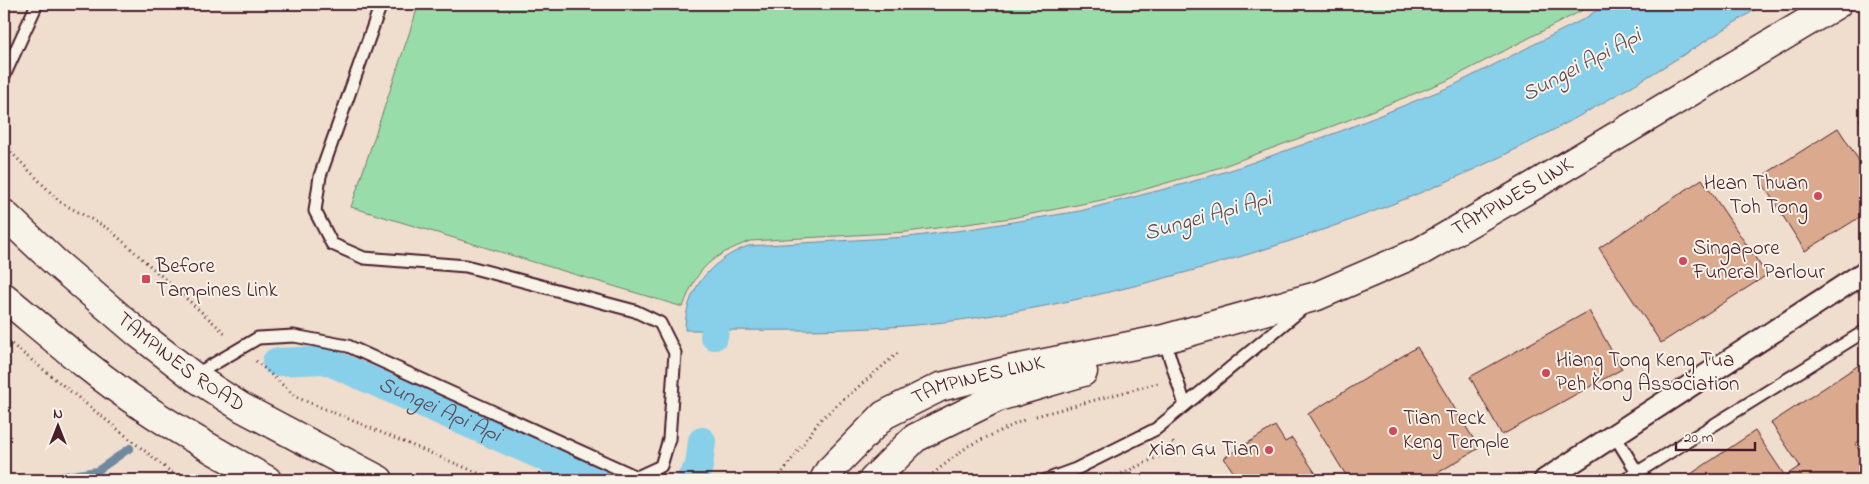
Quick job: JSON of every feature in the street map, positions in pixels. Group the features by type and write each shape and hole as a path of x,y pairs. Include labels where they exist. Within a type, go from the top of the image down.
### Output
{"street":[{"name":"TAMPINES LINK","path":"824,480 829,472 884,415 940,386 1010,370 1164,340 1317,296 1421,251 1542,181 1837,4"},
{"name":"TAMPINES ROAD","path":"4,214 108,307 193,376 240,408 379,480"},
{"path":"1545,480 1865,272"},
{"path":"4,297 104,379 144,408 196,441 267,480"},
{"name":"TAMPINES LINK","path":"873,480 915,438 998,397 1083,372 1164,340"}],"lane":[{"path":"4,76 37,4"},
{"path":"193,376 258,338 294,336 348,346 637,477 661,466 669,439 676,352 660,323 635,311 466,266 364,258 332,244 316,211 320,176 382,4"},
{"path":"1046,480 1076,469 1156,429 1317,296"},
{"path":"1625,480 1865,331"},
{"path":"1164,340 1185,405"},
{"path":"1615,436 1637,472"}],"path":[{"path":"4,338 181,480"},
{"path":"776,480 820,420 899,352"},
{"path":"925,480 968,446 1026,419 1176,379"},
{"path":"1108,480 1175,449 1166,422"}],"green space":[{"path":"419,4 1592,4 1446,81 1346,121 1221,167 1122,196 1011,218 907,232 750,241 725,252 707,265 694,282 683,307 351,207"}],"water":[{"path":"1606,4 1764,4 1601,104 1500,157 1426,190 1351,220 1237,258 1097,295 1030,309 961,320 897,327 806,330 685,330 686,315 690,302 703,278 723,259 748,246 908,237 964,230 1080,211 1184,184 1234,169 1341,131 1452,86 1584,19"}],"building":[{"path":"1865,115 1865,129 1859,119"},
{"name":"Hean Thuan Toh Tong","path":"1838,128 1865,170 1865,214 1805,251 1759,178"},
{"name":"Singapore Funeral Parlour","path":"1702,179 1767,275 1661,343 1599,248"},
{"name":"Hiang Tong Keng Tua Peh Kong Association","path":"1589,311 1622,369 1502,435 1470,377"},
{"name":"Tian Teck Keng Temple","path":"1417,347 1479,448 1426,480 1349,480 1308,414"},
{"path":"1865,361 1865,437 1855,444 1865,459 1865,480 1682,480 1755,431 1785,476 1800,466 1771,423"},
{"name":"Xian Gu Tian","path":"1275,426 1285,442 1292,438 1320,480 1224,480 1234,473 1224,458"}],"waterway":[{"name":"Sungei Api Api","path":"714,336 718,314 729,296"},
{"name":"Sungei Api Api","path":"276,362 325,360 596,480"},
{"name":"Sungei Api Api","path":"690,480 699,467 702,441"},
{"name":"Sungei Api Api","path":"40,480 97,471 130,448"}],"place":[{"name":"Hean Thuan Toh Tong","path":"1818,196"},
{"name":"Singapore Funeral Parlour","path":"1683,261"},
{"name":"Before Tampines Link","path":"146,279"},
{"name":"Hiang Tong Keng Tua Peh Kong Association","path":"1546,373"},
{"name":"Tian Teck Keng Temple","path":"1393,431"},
{"name":"Xian Gu Tian","path":"1269,450"}]}
